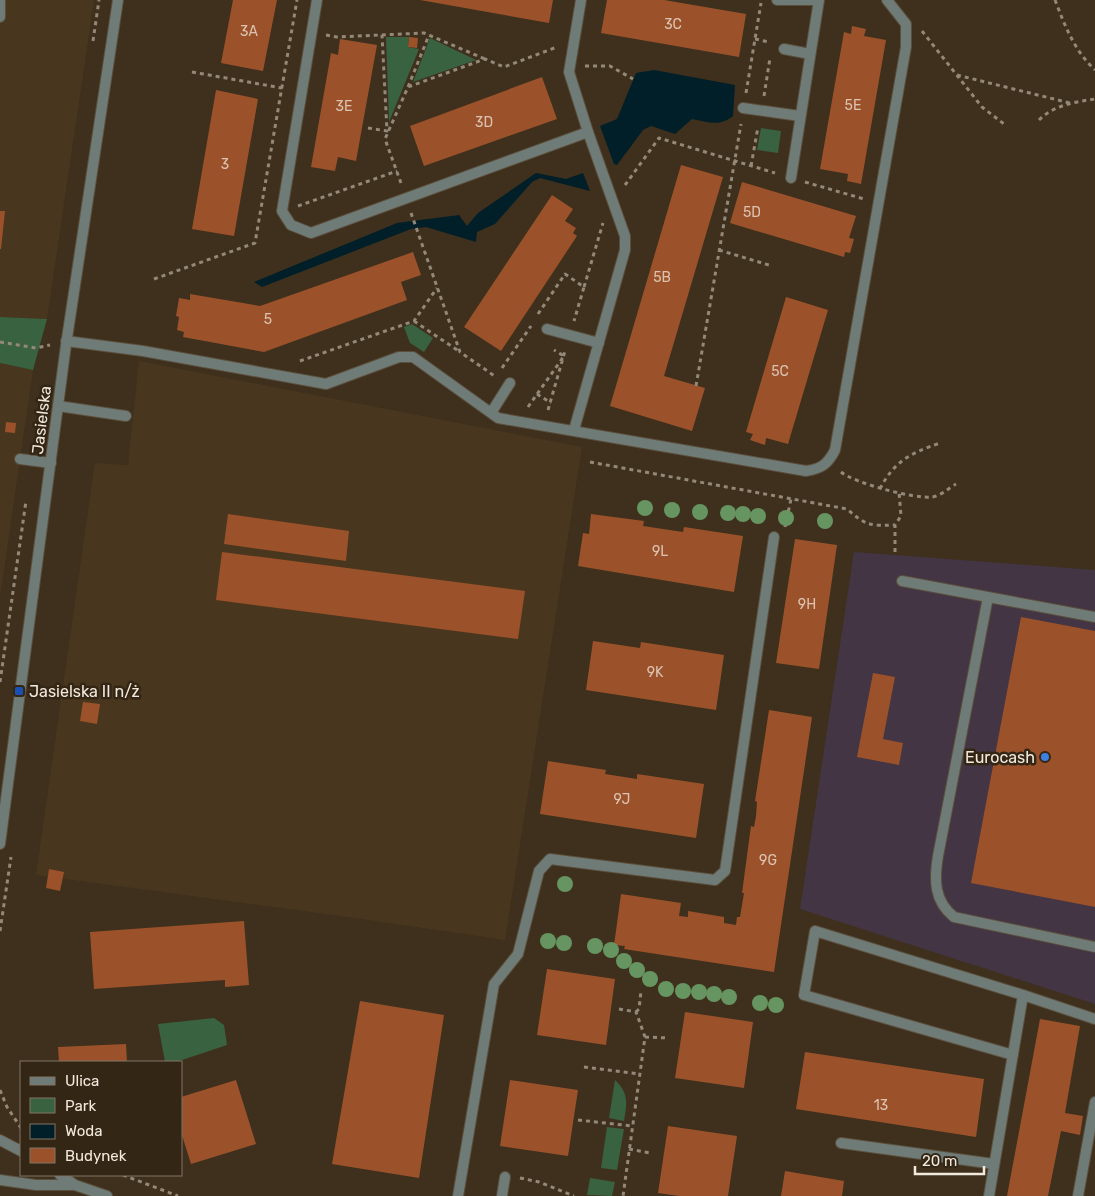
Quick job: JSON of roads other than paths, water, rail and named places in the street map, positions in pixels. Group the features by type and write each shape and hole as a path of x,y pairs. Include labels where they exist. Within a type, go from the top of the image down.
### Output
{"street":[{"path":"0,0 0,17"},
{"name":"Jasielska","path":"0,844 66,343 118,0"},
{"path":"317,0 282,211 291,225 311,233 588,132"},
{"path":"574,430 626,250 625,236 570,80 572,48 581,0"},
{"path":"777,0 814,0"},
{"path":"790,178 819,0"},
{"path":"66,343 143,351 326,384 398,357 413,357 498,418 806,471 818,469 829,462 835,450 906,47 906,24 887,0"},
{"path":"784,50 810,54"},
{"path":"744,108 800,116"},
{"path":"547,329 599,343"},
{"path":"491,413 510,383"},
{"path":"58,406 126,416"},
{"path":"20,459 50,463"},
{"path":"458,1196 494,984 518,954 539,871 550,860 715,880 725,871 774,537"},
{"path":"902,581 1095,617"},
{"path":"988,597 936,865 936,890 946,911 954,917 1095,947"},
{"path":"1013,1055 804,995 815,931 1023,994 1095,1019"},
{"path":"989,1196 1023,994"},
{"path":"1078,1196 1095,1102"},
{"path":"0,1140 20,1150"},
{"path":"841,1143 994,1164"},
{"path":"62,1176 75,1185 107,1196"},
{"path":"502,1196 505,1177"},
{"path":"0,1180 36,1185 75,1185"}],"water":[{"path":"654,70 735,85 733,116 718,123 692,119 675,134 651,126 643,130 617,165 614,164 600,126 617,119 636,73"},
{"path":"536,173 566,179 583,173 590,191 540,178 532,182 495,224 477,232 476,242 426,227 411,229 262,287 254,282 397,223 459,215 467,226 478,213"}],"place":[{"name":"Jasielska II n/ż","path":"19,691"},
{"name":"Eurocash","path":"1045,757"}]}
